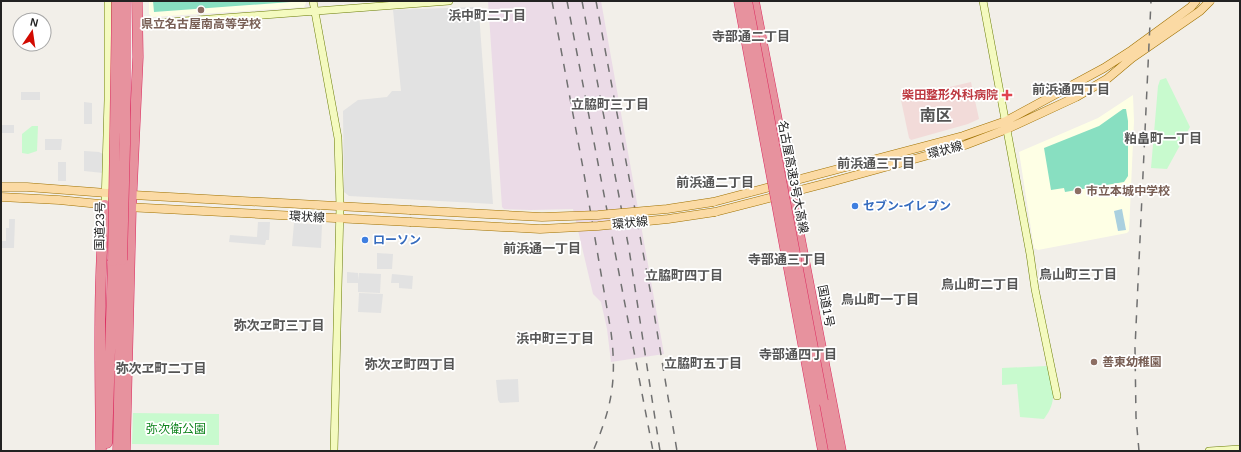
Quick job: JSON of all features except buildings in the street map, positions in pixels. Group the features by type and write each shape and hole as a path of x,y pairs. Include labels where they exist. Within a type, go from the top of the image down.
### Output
{"highway":[{"name":"国道23号","path":"107,451 113,261 117,1"},
{"name":"国道23号","path":"118,451 125,152 125,1"},
{"path":"125,451 134,115 138,57 137,1"},
{"path":"735,1 822,451"},
{"name":"名古屋高速3号大高線","path":"739,1 822,451"},
{"name":"名古屋高速3号大高線","path":"747,1 833,451"},
{"name":"国道1号","path":"754,1 841,451"},
{"path":"101,451 101,255 105,205"},
{"path":"823,402 829,451"}],"main road":[{"name":"環状線","path":"1007,125 1132,50 1191,7 1196,1"},
{"name":"環状線","path":"1,187 27,187 133,195 542,217 667,210 713,202 770,187 790,187 964,146 1007,125 1076,97 1107,79 1132,58 1200,11 1210,1"},
{"name":"環状線","path":"1,197 59,200 131,208 540,228 598,226 660,220 715,212 772,197 790,187"}],"street":[{"path":"105,205 108,1"},
{"path":"313,1 338,138 340,218 334,451"},
{"path":"144,24 448,1"},
{"path":"983,1 1007,125 1035,289 1057,396"},
{"path":"1209,451 1240,449"}],"shaded area":[{"name":"県立名古屋南高等学校","path":"149,1 306,1 306,3 304,7 152,17 149,14"},
{"path":"488,1 601,1 664,354 611,362 607,329 601,302 593,294 573,209 531,210 504,209 502,207"},
{"path":"473,7 478,9 479,13 493,204 349,196 344,192 343,111 358,100 387,97 392,91 401,91 393,10"},
{"path":"971,82 979,119 968,124 911,140 909,138 901,100 903,98"},
{"path":"21,92 40,92 40,100 21,100"},
{"name":"市立本城中学校","path":"1133,95 1134,121 1129,231 1127,233 1038,250 1034,248 1019,152 1098,118"},
{"path":"84,102 92,103 92,124 84,124"},
{"path":"1,125 14,125 14,133 1,133"},
{"path":"45,139 62,139 61,150 45,150"},
{"path":"84,151 99,152 103,154 103,173 84,171"},
{"path":"58,162 66,162 66,181 58,181"},
{"path":"9,219 15,219 14,248 1,248 1,241 6,241 6,228 9,228"},
{"path":"258,222 270,222 269,240 266,240 265,245 229,242 230,235 257,237"},
{"path":"294,223 322,225 321,248 292,246"},
{"path":"377,253 393,254 392,269 377,269"},
{"path":"347,272 358,273 358,280 359,273 381,274 380,293 358,292 358,283 347,283"},
{"path":"392,274 413,276 412,289 399,288 399,283 391,283"},
{"path":"359,293 383,294 381,313 358,312"},
{"path":"518,379 519,402 500,403 498,400 496,380"}],"green space":[{"path":"153,1 292,1 154,12"},
{"path":"1166,78 1190,127 1167,169 1151,168 1158,86 1160,80"},
{"path":"1123,109 1126,109 1128,121 1128,176 1124,182 1065,192 1064,188 1051,190 1044,148 1099,126"},
{"path":"32,126 38,126 37,151 28,154 22,153 22,134"},
{"path":"1047,366 1053,394 1052,406 1049,412 1044,419 1020,417 1017,384 1002,385 1002,368"},
{"name":"弥次衛公園","path":"133,413 219,414 219,445 132,444"}],"water":[{"path":"1122,209 1126,230 1118,231 1114,211"}],"railway":[{"path":"552,1 583,168 613,349 613,379 609,407 593,451"},
{"path":"567,1 653,451"},
{"path":"582,1 629,249 660,451"},
{"path":"596,1 651,295 677,451"},
{"path":"1139,451 1136,417 1135,348 1151,1"}],"place":[{"name":"県立名古屋南高等学校","path":"201,10"},
{"name":"柴田整形外科病院","path":"1007,95"},
{"name":"市立本城中学校","path":"1078,191"},
{"name":"セブン-イレブン","path":"855,206"},
{"name":"ローソン","path":"365,240"},
{"name":"善東幼稚園","path":"1094,362"}],"district":[{"name":"浜中町二丁目","path":"487,15"},
{"name":"寺部通二丁目","path":"751,36"},
{"name":"前浜通四丁目","path":"1071,89"},
{"name":"立脇町三丁目","path":"610,104"},
{"name":"南区","path":"936,115"},
{"name":"粕畠町一丁目","path":"1163,138"},
{"name":"前浜通三丁目","path":"876,163"},
{"name":"前浜通二丁目","path":"715,182"},
{"name":"前浜通一丁目","path":"542,248"},
{"name":"寺部通三丁目","path":"787,259"},
{"name":"鳥山町三丁目","path":"1078,274"},
{"name":"立脇町四丁目","path":"684,275"},
{"name":"鳥山町二丁目","path":"980,284"},
{"name":"鳥山町一丁目","path":"880,299"},
{"name":"弥次ヱ町三丁目","path":"279,325"},
{"name":"浜中町三丁目","path":"555,338"},
{"name":"寺部通四丁目","path":"798,354"},
{"name":"立脇町五丁目","path":"703,363"},
{"name":"弥次ヱ町四丁目","path":"410,364"},
{"name":"弥次ヱ町二丁目","path":"161,368"}]}
